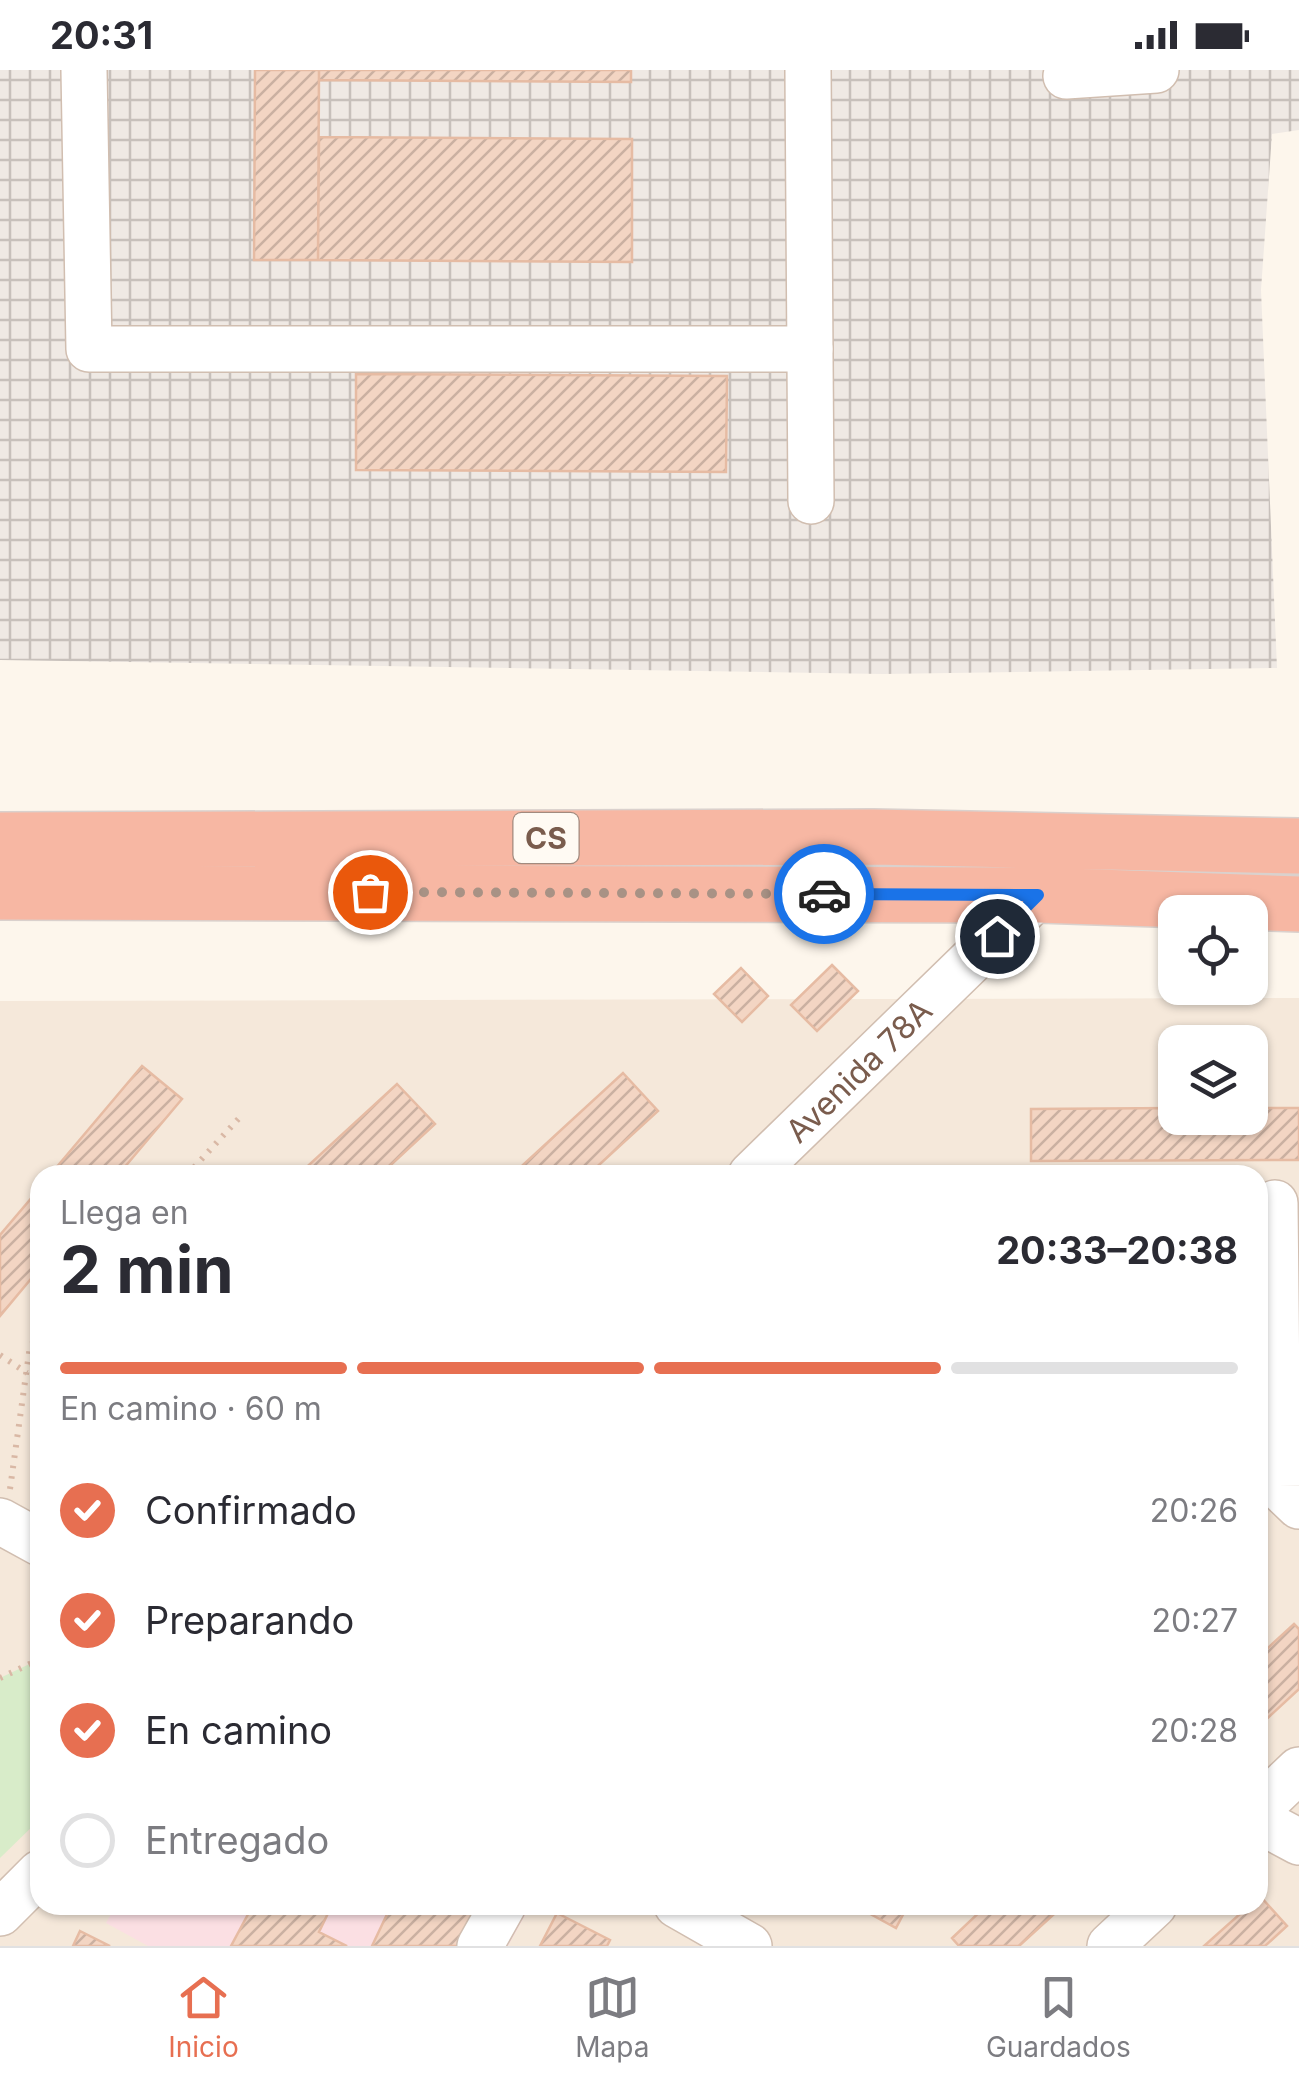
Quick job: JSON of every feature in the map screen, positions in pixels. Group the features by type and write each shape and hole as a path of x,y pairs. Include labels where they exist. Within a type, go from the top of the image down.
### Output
{"highway":[{"name":"CS","path":"0,840 873,837 1299,846"},
{"name":"CS","path":"0,892 1038,895 1299,904"}],"street":[{"path":"84,70 90,350 810,350"},
{"path":"808,70 811,501"},
{"path":"1066,76 1156,70"},
{"name":"Avenida 78A","path":"761,1165 1093,840"},
{"path":"1277,1202 1278,1486 1299,1506"},
{"path":"1268,1799 1299,1770"},
{"path":"1268,1825 1299,1842"},
{"path":"0,1913 30,1882"},
{"path":"480,1946 497,1915"},
{"path":"695,1915 749,1946"},
{"path":"1110,1946 1143,1915"}],"path":[{"path":"196,1165 241,1116"},
{"path":"11,1529 30,1346"},
{"path":"0,1355 27,1373"},
{"path":"0,1678 30,1664"}],"shaded area":[{"path":"0,70 1299,70 1299,130 1272,134 1261,290 1277,668 883,674 0,660"},
{"path":"1158,998 1158,1005 1268,1005 1268,998 1299,998 1299,1946 0,1946 0,1001"},
{"path":"110,1915 525,1915 508,1946 148,1946 106,1923"}],"green space":[{"path":"30,1664 30,1829 0,1858 0,1678"}],"building":[{"path":"255,70 319,70 318,260 254,260"},
{"path":"319,70 631,70 631,82 319,80"},
{"path":"319,137 632,139 632,262 318,260"},
{"path":"356,374 727,376 726,472 356,470"},
{"path":"832,965 858,991 817,1031 791,1005"},
{"path":"741,968 768,996 742,1022 714,994"},
{"path":"142,1066 182,1099 126,1165 58,1165"},
{"path":"623,1073 658,1111 599,1165 523,1165"},
{"path":"397,1084 435,1124 391,1165 309,1165"},
{"path":"1158,1108 1158,1135 1268,1135 1268,1108 1299,1108 1299,1160 1031,1161 1031,1109"},
{"path":"30,1200 30,1280 0,1316 0,1235"},
{"path":"1294,1624 1299,1629 1299,1689 1268,1718 1268,1648"},
{"path":"1268,1905 1287,1926 1265,1946 1204,1946 1239,1915 1268,1915"},
{"path":"248,1915 327,1915 319,1932 347,1946 231,1946"},
{"path":"387,1915 490,1915 473,1946 372,1946"},
{"path":"556,1915 610,1940 607,1946 540,1946"},
{"path":"872,1915 903,1915 896,1928"},
{"path":"976,1915 1053,1915 1019,1946 959,1946 952,1938"},
{"path":"80,1931 110,1946 73,1946"}],"way so far":[{"path":"370,892 824,894"}],"route":[{"path":"824,894 1038,895 997,936"}]}
